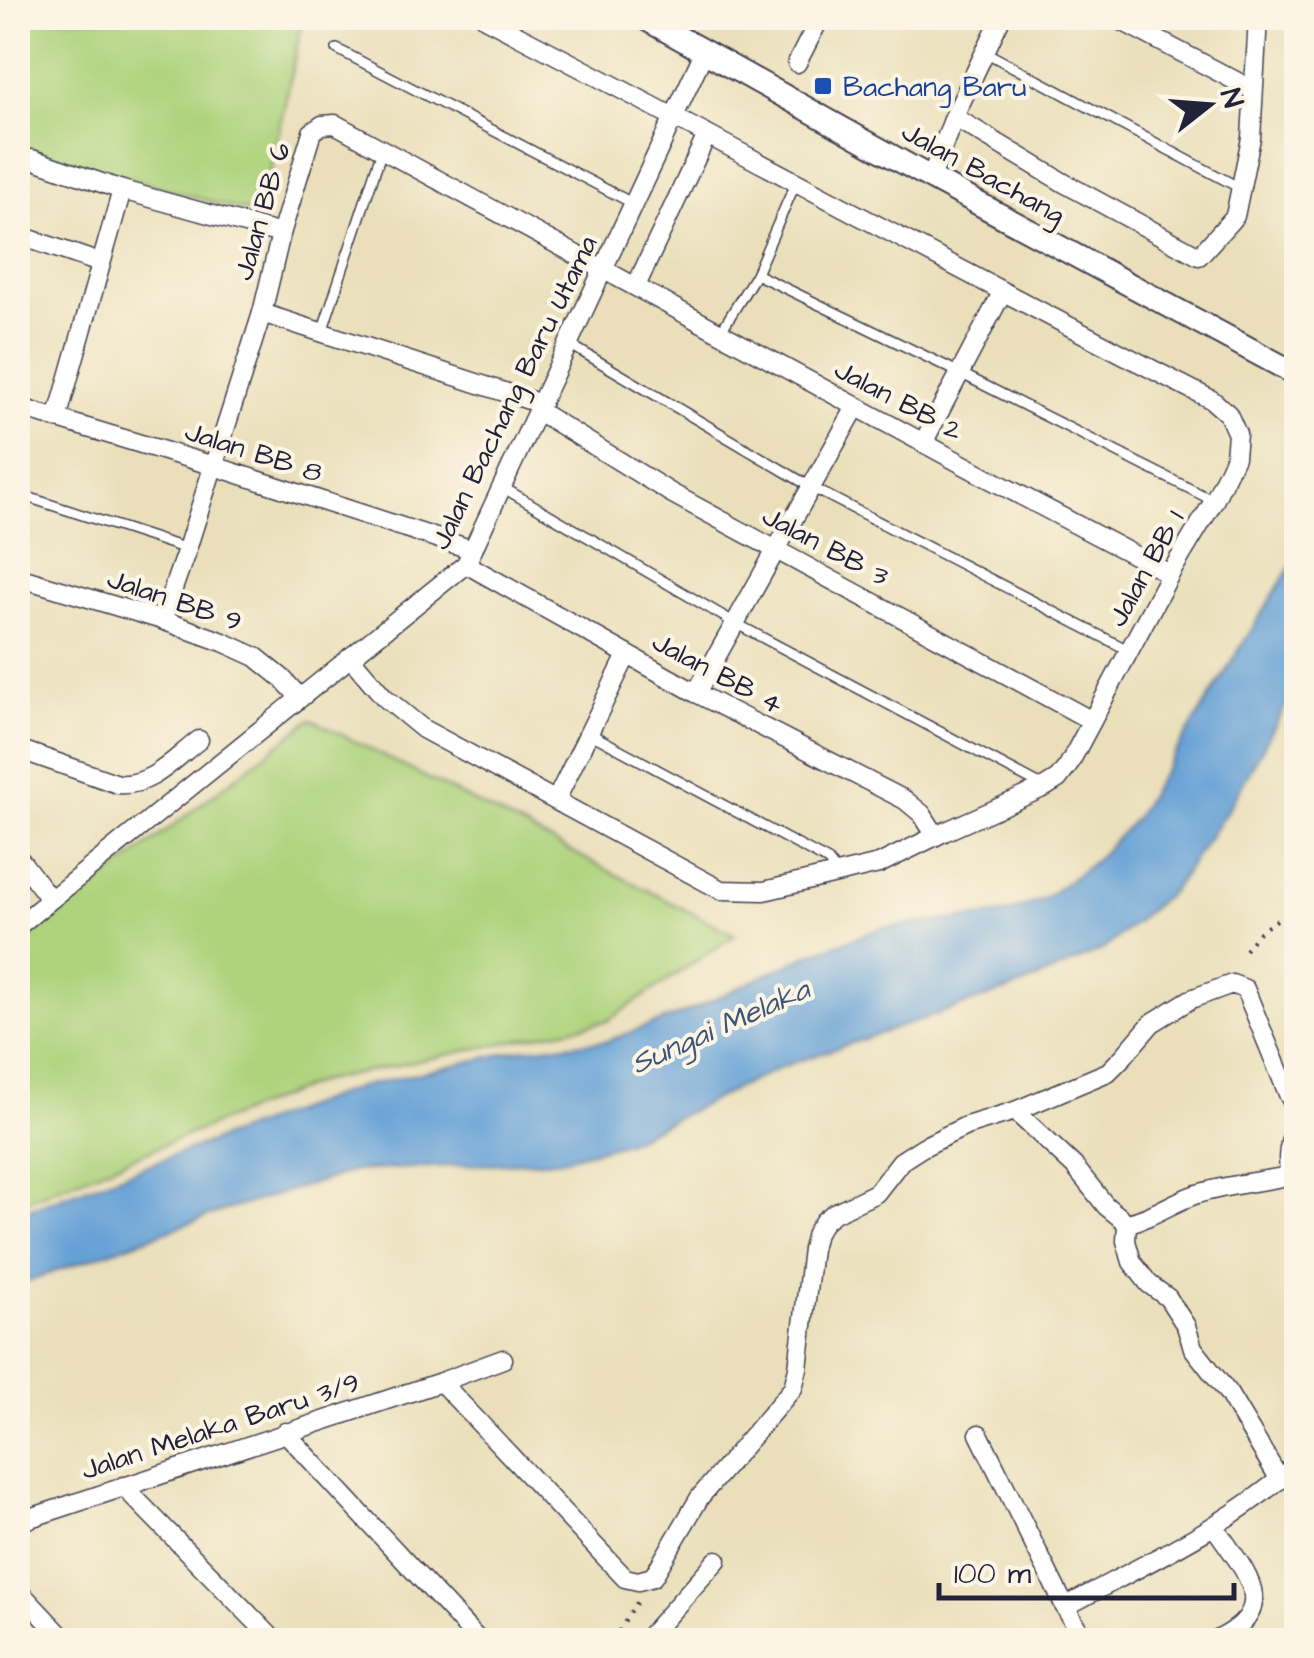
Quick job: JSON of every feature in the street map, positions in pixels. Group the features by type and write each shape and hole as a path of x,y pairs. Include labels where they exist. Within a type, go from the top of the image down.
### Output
{"street":[{"name":"Jalan BB 1","path":"350,658 384,697 423,729 720,890 764,890 838,874 879,864 1045,788 1058,778 1214,502 1235,457 1237,434 1228,414 1212,400 485,18"},
{"name":"Jalan Bachang","path":"644,18 1296,374"},
{"path":"797,63 820,18"},
{"path":"931,178 954,117 1002,18"},
{"path":"1116,18 1252,90"},
{"path":"954,117 1064,183 1199,256 1235,216 1250,138 1258,18"},
{"name":"Jalan Bachang Baru Utama","path":"18,926 470,557 705,50"},
{"name":"Jalan BB 6","path":"162,620 262,313 280,234 312,132 322,124 335,124 604,268"},
{"path":"636,286 707,135"},
{"path":"18,160 32,159 122,190 280,234"},
{"path":"57,419 122,190"},
{"path":"18,236 100,263"},
{"name":"Jalan BB 2","path":"604,268 1170,574"},
{"path":"923,443 1002,293"},
{"name":"Jalan BB 3","path":"262,313 539,408 671,493 1092,721"},
{"name":"Jalan BB 8","path":"18,407 214,466 470,557"},
{"path":"696,693 856,407"},
{"name":"Jalan BB 4","path":"470,557 627,655 905,800 922,814 936,836"},
{"name":"Jalan BB 9","path":"18,576 162,620 256,657 300,698"},
{"path":"556,800 627,655"},
{"path":"18,748 132,786 150,779 199,740"},
{"path":"18,857 50,900"},
{"path":"441,1382 624,1578 638,1581 653,1577 700,1497 793,1388 816,1233 834,1213 876,1193 902,1161 966,1126 1015,1111 1108,1072 1152,1023 1191,999 1232,984 1244,988 1296,1108"},
{"path":"1015,1111 1127,1223 1200,1193 1293,1183 1288,1154 1296,1124"},
{"path":"1127,1223 1126,1240 1132,1262 1149,1284 1168,1298 1186,1326 1193,1348 1228,1392 1280,1480"},
{"name":"Jalan Melaka Baru 3/9","path":"18,1522 503,1359"},
{"path":"285,1432 478,1640"},
{"path":"979,1434 1084,1640"},
{"path":"1065,1607 1214,1526 1296,1465"},
{"path":"123,1486 274,1640"},
{"path":"1214,1526 1252,1583 1255,1602 1244,1624 1217,1640"},
{"path":"646,1640 717,1560"},
{"path":"18,1590 65,1640"}],"lane":[{"path":"337,49 634,204"},
{"path":"984,52 1240,188"},
{"path":"322,332 382,150"},
{"path":"720,333 756,274 796,182"},
{"path":"756,274 1214,502"},
{"path":"569,344 812,487 1130,650"},
{"path":"502,487 735,623 1045,788"},
{"path":"18,494 187,550"},
{"path":"588,732 828,860 838,874"}],"path":[{"path":"1244,950 1259,932 1296,907"},
{"path":"613,1640 653,1577"}],"green space":[{"path":"18,18 303,18 261,216 18,147"},
{"path":"311,719 735,935 607,1021 318,1082 18,1204 18,946"}],"water":[{"name":"Sungai Melaka","path":"1296,558 1296,688 1227,811 1172,891 1104,949 1018,987 781,1067 626,1142 558,1160 354,1171 223,1211 18,1285 18,1213 359,1087 524,1049 607,1041 687,1012 808,955 882,928 1004,914 1044,899 1095,861 1135,818"}],"place":[{"name":"Bachang Baru","path":"823,86"}]}
